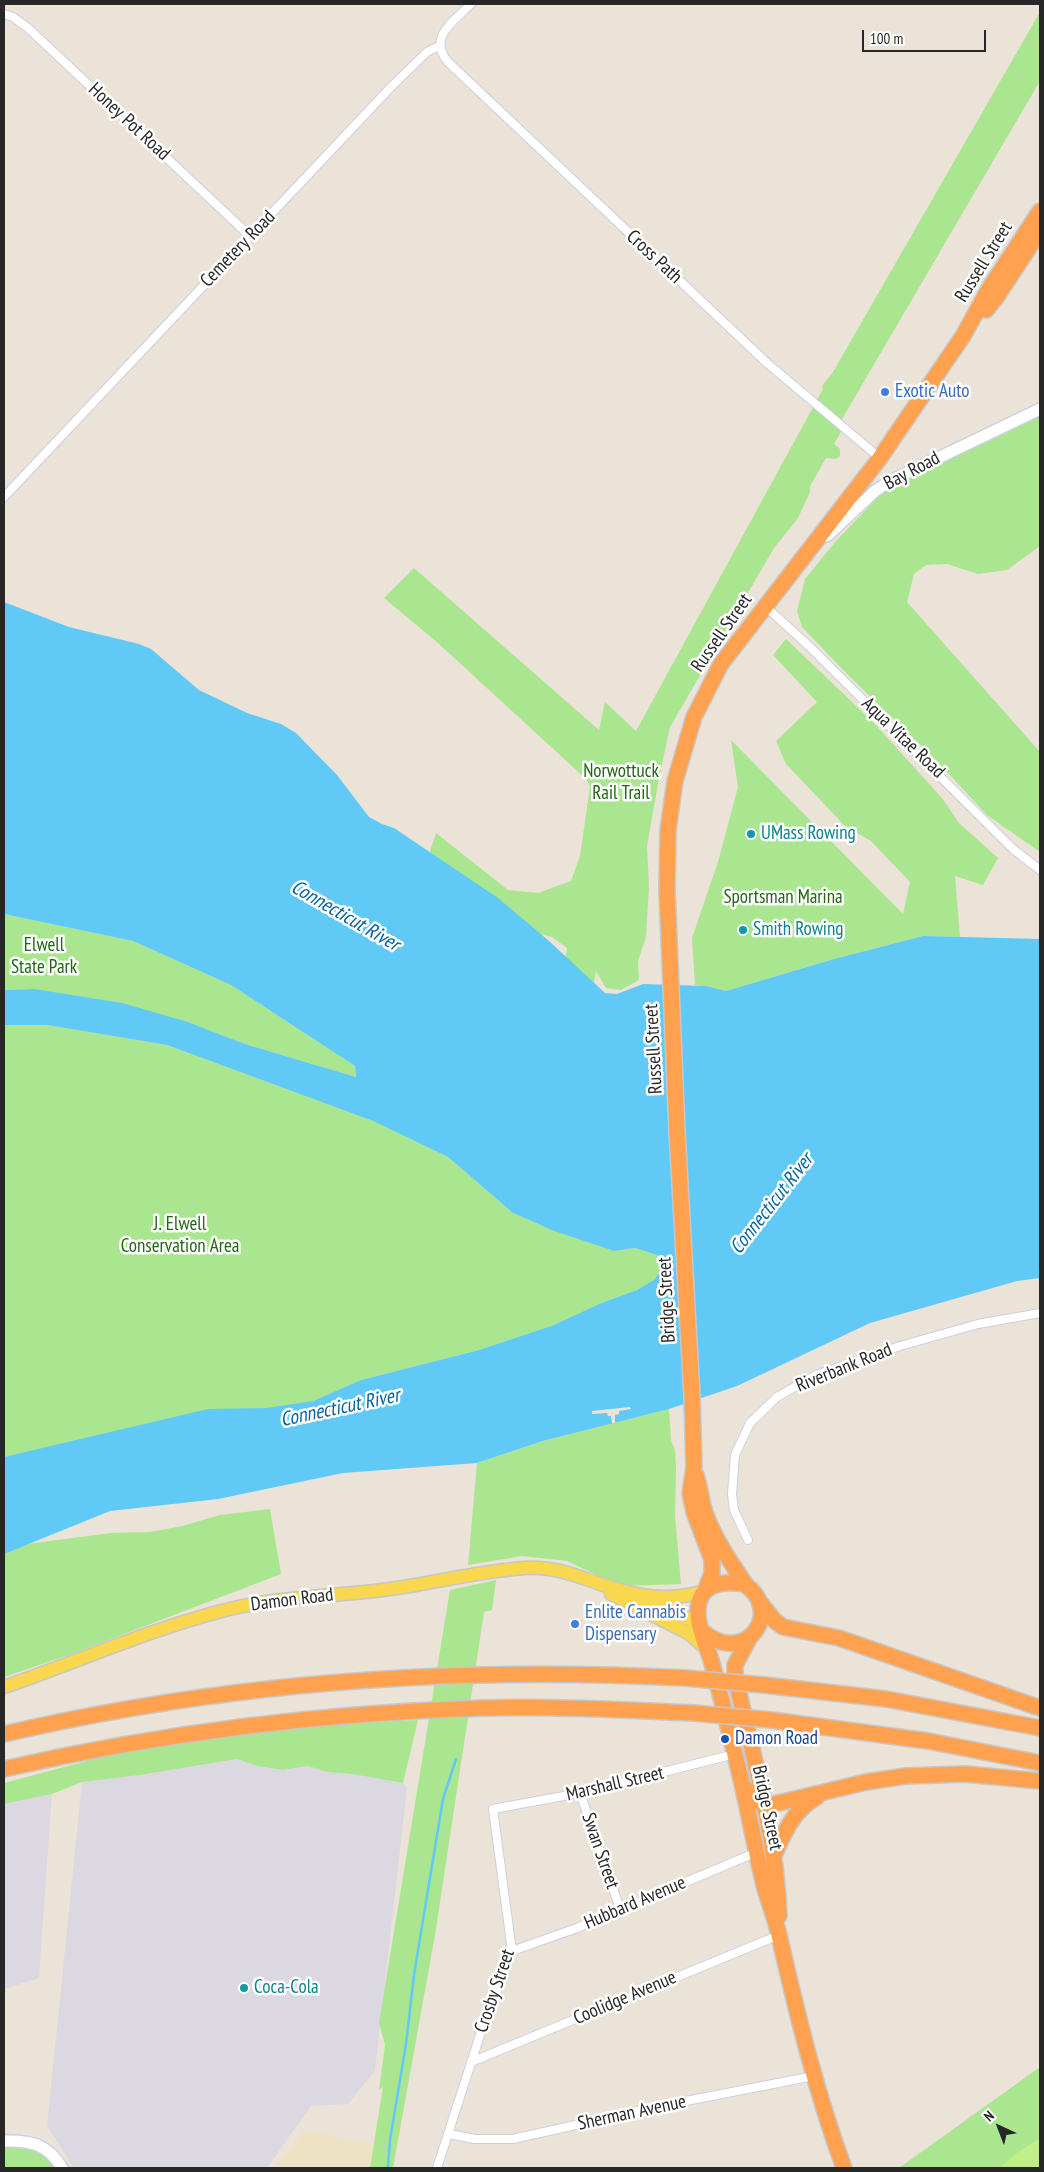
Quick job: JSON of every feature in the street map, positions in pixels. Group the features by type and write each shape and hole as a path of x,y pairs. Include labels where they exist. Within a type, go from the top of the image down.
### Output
{"highway":[{"name":"Russell Street","path":"677,1131 666,859 669,817 675,781 685,743 702,700 721,664 880,458 963,336 990,289 1040,211"},
{"name":"Russell Street","path":"963,336 996,298 1040,230"},
{"name":"Bridge Street","path":"677,1131 692,1396 694,1466 690,1493 692,1506 712,1560 712,1573 705,1591"},
{"name":"Bridge Street","path":"694,1466 709,1520 724,1552 746,1585"},
{"path":"759,1601 761,1617 758,1626 750,1637 739,1643 725,1643 715,1640 701,1628 699,1603 705,1591 713,1585 726,1582 746,1585 759,1601 775,1621 783,1627 839,1638 1040,1708"},
{"name":"Bridge Street","path":"701,1628 735,1754 763,1883 779,1935 794,2002 830,2130 844,2168"},
{"name":"Bridge Street","path":"750,1637 735,1665 735,1676 766,1806 778,1880 779,1935"},
{"path":"4,1734 79,1718 212,1696 310,1684 486,1673 685,1678 764,1685 895,1700 1040,1728"},
{"path":"4,1769 106,1748 219,1729 314,1719 484,1708 593,1709 694,1713 771,1720 936,1742 1040,1763"},
{"path":"742,1783 753,1799 766,1806 828,1791 906,1776 965,1774 1040,1781"},
{"path":"774,1854 782,1834 794,1816 814,1799 828,1791"}],"main road":[{"name":"Bay Road","path":"802,560 875,491 890,481 1040,408"},
{"name":"Damon Road","path":"4,1688 209,1614 272,1600 374,1591 527,1568 564,1571 617,1590 664,1598 688,1596 705,1591"},
{"name":"Damon Road","path":"590,1581 613,1596 631,1603 688,1633 707,1649"},
{"name":"Damon Road","path":"631,1603 672,1609 701,1628"},
{"path":"4,2141 40,2144 51,2152 62,2168"}],"street":[{"name":"Cemetery Road","path":"4,497 391,87 427,52 439,46 444,32 471,4"},
{"name":"Honey Pot Road","path":"4,14 13,17 28,28 250,236"},
{"name":"Cross Path","path":"439,46 448,62 767,363 880,458"},
{"name":"Aqua Vitae Road","path":"765,606 810,647 1013,849 1040,870"},
{"name":"Riverbank Road","path":"748,1540 734,1510 732,1468 744,1433 758,1413 772,1400 790,1388 816,1375 884,1351 978,1324 1039,1315"},
{"name":"Marshall Street","path":"493,1809 580,1793 735,1754"},
{"name":"Swan Street","path":"580,1793 620,1909"},
{"name":"Crosby Street","path":"437,2168 471,2062 497,1987 512,1951 493,1809"},
{"name":"Hubbard Avenue","path":"512,1951 620,1909 757,1852"},
{"name":"Coolidge Avenue","path":"471,2062 779,1935"},
{"name":"Sherman Avenue","path":"449,2134 475,2138 513,2139 655,2107 814,2076"}],"shaded area":[{"name":"Coca-Cola","path":"237,1759 257,1766 283,1770 308,1766 327,1772 352,1774 403,1783 407,1788 375,2071 348,2104 311,2106 267,2168 74,2168 47,2126 82,1782 140,1775"},
{"path":"52,1794 39,1978 4,1989 4,1804"},
{"path":"305,2130 374,2145 370,2168 274,2168"}],"green space":[{"name":"Norwottuck Rail Trail","path":"1040,12 1040,81 842,419 841,432 834,444 840,449 840,456 836,459 826,458 810,486 810,492 798,518 774,548 670,727 647,846 649,886 646,937 638,961 639,980 621,990 606,988 596,971 573,1103 545,1094 567,948 552,937 529,931 429,854 436,833 508,890 538,893 571,881 580,856 590,787 587,780 438,643 384,598 414,568 599,730 605,702 636,731 823,389 822,386 833,372"},
{"path":"1040,414 1040,546 1007,570 978,574 947,564 926,565 914,574 907,602 1040,752 1040,852 987,815 935,759 847,674 802,627 797,611 805,579 836,541 884,491 911,475"},
{"name":"Sportsman Marina","path":"786,639 873,722 942,798 959,823 998,858 983,885 955,876 960,937 923,936 834,959 726,991 695,985 692,938 718,862 738,787 731,740 903,914 910,882 871,841 845,826 786,764 776,741 817,702 773,655"},
{"name":"Elwell State Park","path":"4,914 133,941 231,985 355,1066 356,1077 245,1044 188,1022 34,989 4,990"},
{"name":"J. Elwell Conservation Area","path":"4,1025 47,1025 167,1045 373,1121 448,1157 513,1213 554,1231 614,1251 635,1248 660,1256 664,1264 655,1279 637,1290 599,1304 554,1325 479,1350 361,1380 313,1401 4,1457"},
{"path":"669,1409 671,1440 675,1450 675,1516 681,1584 624,1586 567,1561 522,1556 468,1565 477,1463 544,1441"},
{"path":"270,1509 281,1574 72,1654 4,1677 4,1547 111,1533 150,1532 182,1526 220,1515"},
{"path":"496,1580 492,1610 484,1612 435,1935 393,2168 370,2168 383,2087 379,2090 385,2045 379,2023 450,1590"},
{"path":"418,1720 403,1783 352,1774 327,1772 308,1766 283,1770 257,1766 237,1759 140,1775 82,1782 52,1794 4,1804 4,1783 102,1757 242,1733 354,1723"},
{"path":"1040,2067 1040,2168 899,2168"},
{"path":"1040,2138 1040,2168 999,2168 1015,2154"},
{"path":"4,2146 26,2148 39,2152 55,2168 4,2168"}],"water":[{"name":"Connecticut River","path":"4,602 69,627 139,644 151,649 199,690 247,713 281,724 296,733 337,775 369,817 394,828 498,898 549,941 605,993 617,994 643,984 705,986 726,991 834,959 923,936 1040,939 1040,1278 1017,1281 870,1323 737,1386 669,1409 543,1441 477,1463 343,1473 218,1499 110,1511 4,1554 4,1457 208,1409 267,1408 313,1401 361,1380 479,1350 554,1325 599,1304 637,1290 655,1279 664,1264 660,1256 635,1248 614,1251 554,1231 513,1213 448,1157 373,1121 167,1045 47,1025 4,1025 4,990 34,989 122,1003 188,1022 245,1044 356,1077 355,1066 231,985 133,941 4,914"}],"pier":[{"path":"630,1407 631,1409 619,1411 619,1414 615,1415 615,1423 612,1423 611,1416 608,1416 607,1413 592,1414 592,1411"}],"waterway":[{"path":"388,2168 390,2140 406,2044 414,1975 443,1799 456,1759"}],"place":[{"name":"Exotic Auto","path":"885,392"},
{"name":"UMass Rowing","path":"751,834"},
{"name":"Smith Rowing","path":"743,930"},
{"name":"Enlite Cannabis Dispensary","path":"575,1624"},
{"name":"Damon Road","path":"725,1739"},
{"name":"Coca-Cola","path":"244,1988"}]}
